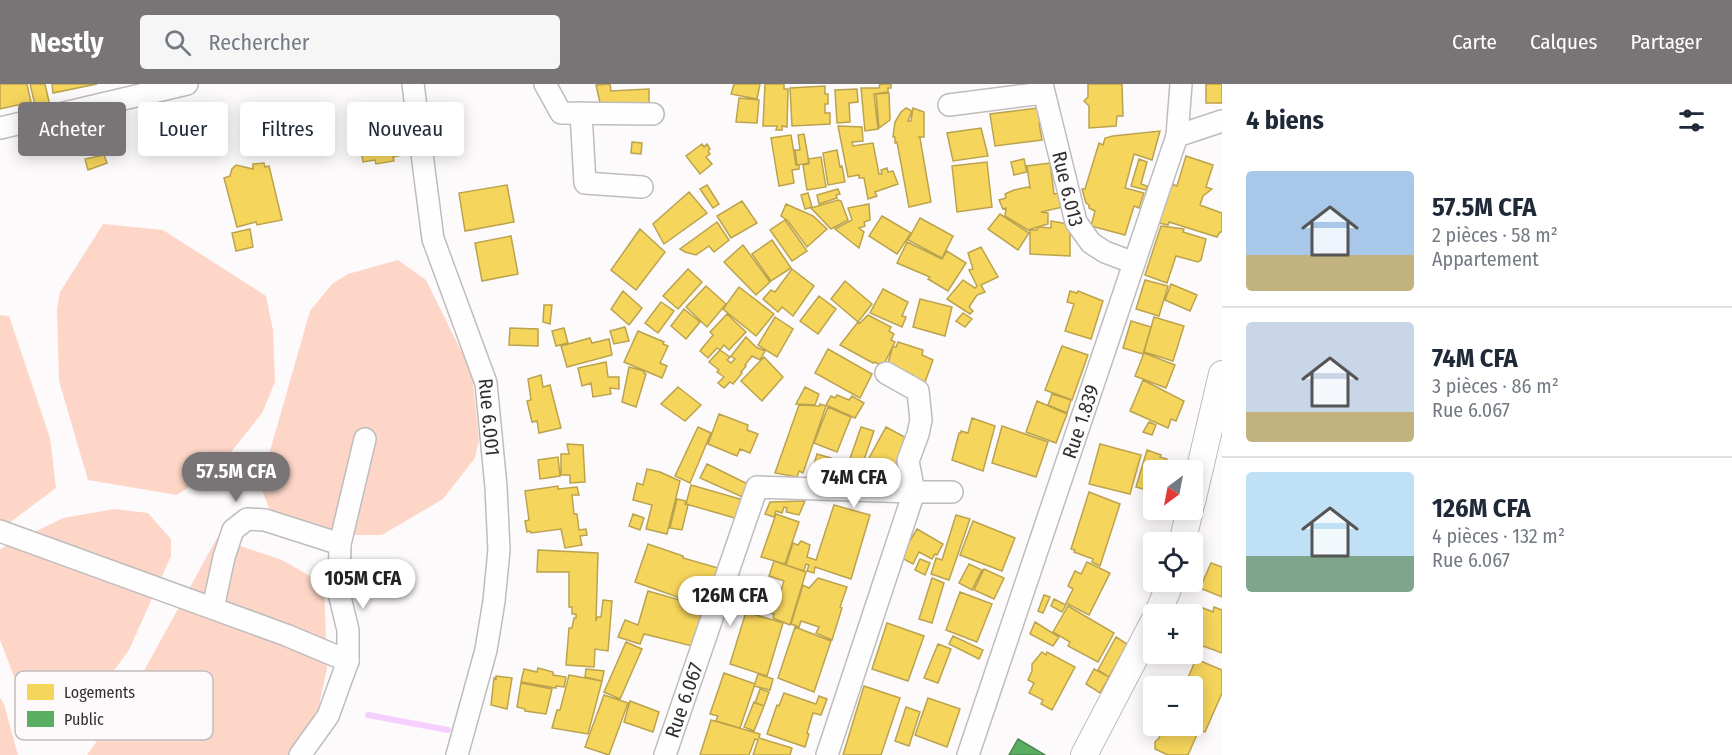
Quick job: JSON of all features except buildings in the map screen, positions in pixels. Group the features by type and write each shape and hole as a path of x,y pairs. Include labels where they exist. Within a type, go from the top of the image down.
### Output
{"main road":[{"path":"1202,460 1222,374"},
{"path":"1084,755 1143,642"}],"street":[{"path":"0,128 186,84"},
{"name":"Rue 6.001","path":"413,84 434,239 486,383 496,488 499,550 494,601 486,650 457,755"},
{"path":"545,84 561,113 653,114"},
{"name":"Rue 1.839","path":"968,755 1177,136 1181,84"},
{"path":"949,105 1043,89"},
{"name":"Rue 6.013","path":"1043,89 1076,222 1090,243 1105,252 1134,263"},
{"path":"581,113 585,183 642,187"},
{"path":"1177,136 1222,121"},
{"path":"827,755 914,492 908,461 921,420 918,391 886,374"},
{"path":"300,755 328,716 348,662 348,630 339,593 340,544 365,439"},
{"name":"Rue 6.067","path":"665,755 757,487 952,492"},
{"path":"213,608 224,557 233,530 247,519 265,520 340,544"},
{"path":"0,531 286,635 348,662"}],"shaded area":[{"path":"103,224 163,230 266,296 273,330 275,382 262,413 220,466 177,495 88,480 59,381 57,309 60,292"},
{"path":"398,260 426,280 472,373 479,440 475,458 443,499 382,535 328,535 275,522 260,486 310,311 332,284 348,274"},
{"path":"0,315 9,316 50,438 56,488 0,530"},
{"path":"114,509 148,513 171,539 171,556 129,650 114,671 15,671 15,679 0,640 0,549 63,518"},
{"path":"217,538 282,560 324,584 327,669 315,723 290,755 87,755 98,740 213,740 213,671 144,671"},
{"path":"0,698 4,704 18,755 0,755"}],"waterway":[{"path":"368,715 448,730"}]}
